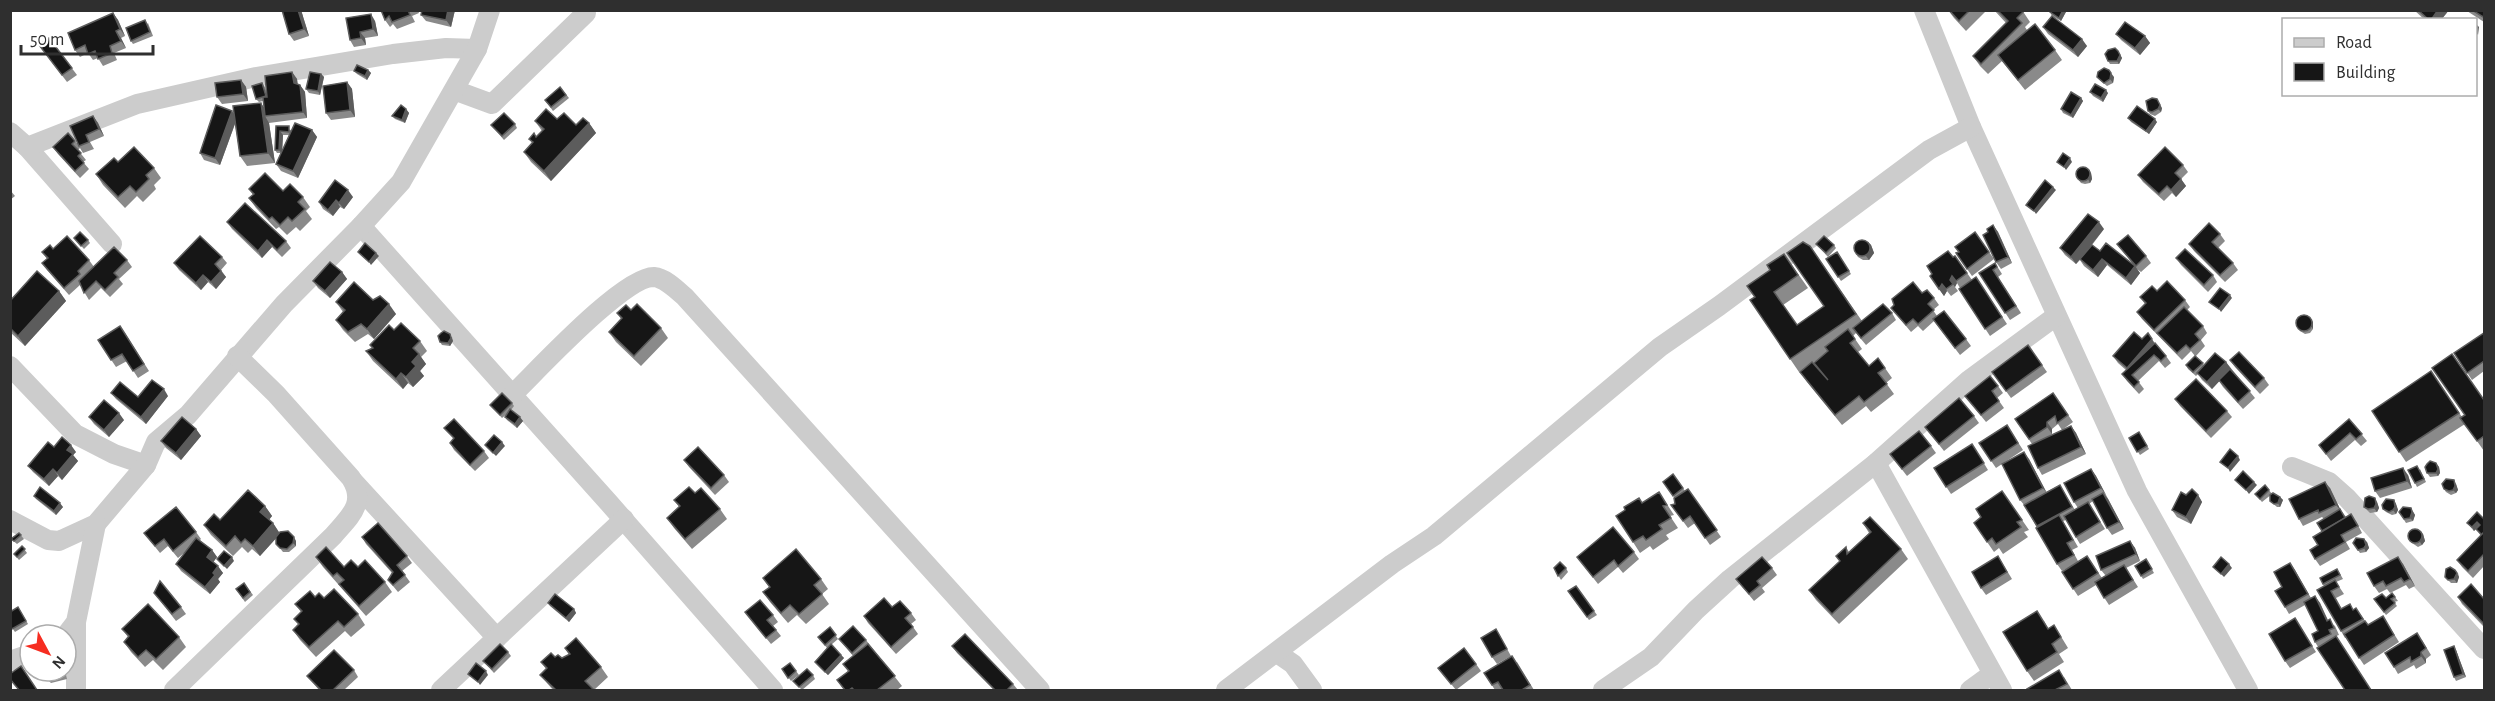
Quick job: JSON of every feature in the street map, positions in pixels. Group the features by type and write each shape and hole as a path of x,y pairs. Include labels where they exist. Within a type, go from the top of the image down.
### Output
{"street":[{"path":"10,520 48,540 59,541 96,524 146,465 156,442 188,415 284,304 401,182 477,49 490,10"},
{"path":"1924,10 1971,127 2055,316 2137,491 2248,690"},
{"path":"453,90 492,104 586,13"},
{"path":"27,147 137,104 256,77 393,54 446,48 477,49"},
{"path":"1226,690 1392,564 1434,536 1660,348 1929,150 1971,127"},
{"path":"10,132 27,147 112,244"},
{"path":"361,226 624,519 773,690"},
{"path":"513,394 627,287 652,277 663,280 685,297 1040,690"},
{"path":"1603,690 1651,657 1696,610 1730,579 1876,463 1969,380 2055,316"},
{"path":"237,356 276,394 497,638"},
{"path":"10,366 75,434 114,454 146,465"},
{"path":"1876,463 1997,682 1970,690"},
{"path":"2292,467 2329,482 2347,498 2484,649"},
{"path":"174,690 350,516 358,499 356,487 351,478"},
{"path":"441,690 624,519"},
{"path":"72,623 96,524"},
{"path":"1277,653 1293,664 1312,690"}],"building":[{"path":"282,10 298,10 304,29 289,34"},
{"path":"381,10 408,10 410,15 392,22 389,16 385,20"},
{"path":"422,10 448,10 446,20 421,15"},
{"path":"1949,10 1970,10 1959,21"},
{"path":"1997,10 2022,10 2023,12 2017,18 2022,23 1981,64 1973,56 2008,21"},
{"path":"2051,10 2063,10 2059,18 2050,12"},
{"path":"2418,10 2438,10 2432,18 2427,18"},
{"path":"2472,10 2484,10 2483,17"},
{"path":"113,13 120,29 116,31 121,41 110,46 112,53 98,59 95,51 88,54 85,45 75,50 68,33"},
{"path":"371,14 373,29 360,32 361,38 350,40 346,18"},
{"path":"2052,16 2082,39 2073,50 2043,27"},
{"path":"145,20 150,32 131,41 126,28"},
{"path":"2125,22 2145,36 2135,48 2116,34"},
{"path":"2035,24 2055,50 2018,80 1998,55"},
{"path":"49,38 72,68 62,75 39,45"},
{"path":"2115,48 2120,55 2117,61 2108,61 2105,54 2108,50"},
{"path":"357,65 368,70 365,76 354,71"},
{"path":"2104,68 2111,73 2110,79 2104,83 2097,77 2098,72"},
{"path":"292,72 294,83 300,85 303,112 265,116 263,97 267,97 265,76"},
{"path":"310,72 321,74 318,91 306,89"},
{"path":"241,80 243,94 217,97 215,83"},
{"path":"347,82 350,110 326,113 323,86"},
{"path":"262,83 266,96 256,99 252,86"},
{"path":"2095,84 2106,90 2101,98 2090,92"},
{"path":"560,87 566,95 551,107 545,100"},
{"path":"2071,92 2081,98 2071,115 2061,109"},
{"path":"2152,98 2157,99 2160,105 2152,112 2148,111 2146,101"},
{"path":"261,103 268,153 240,156 233,106"},
{"path":"216,105 232,111 215,158 200,153"},
{"path":"401,105 406,109 402,120 392,116"},
{"path":"2137,106 2155,119 2146,131 2128,118"},
{"path":"546,109 557,119 564,113 576,125 583,118 589,123 544,171 524,152 533,142 529,139 534,133 536,137 544,129 535,121"},
{"path":"504,113 515,124 502,136 491,125"},
{"path":"93,116 99,129 86,135 89,142 79,146 70,126"},
{"path":"295,123 312,130 293,171 276,164"},
{"path":"276,126 289,126 289,132 280,131 279,150 275,150"},
{"path":"68,133 75,141 72,144 81,153 78,156 84,163 75,171 53,147"},
{"path":"134,147 154,168 146,175 149,179 136,192 130,186 118,197 96,174 114,158 118,162"},
{"path":"2165,147 2183,165 2175,173 2181,179 2171,190 2167,186 2159,194 2138,175"},
{"path":"2063,153 2070,158 2064,167 2057,162"},
{"path":"2083,167 2088,169 2090,174 2088,179 2083,181 2078,179 2076,174 2078,169"},
{"path":"265,173 283,191 290,184 303,197 298,202 305,209 292,221 288,217 280,225 272,217 269,219 249,198 254,194 249,189"},
{"path":"335,180 348,190 339,203 336,200 328,210 319,202"},
{"path":"2045,180 2053,187 2034,211 2026,205"},
{"path":"245,203 286,241 277,250 267,240 258,251 227,222"},
{"path":"2088,214 2099,222 2071,257 2060,248"},
{"path":"2209,223 2220,234 2212,242 2233,263 2220,275 2189,244"},
{"path":"1993,225 2008,257 1996,262 1983,235"},
{"path":"80,232 88,240 81,246 74,238"},
{"path":"1975,232 1989,252 1967,269 1956,253 1959,252 1955,247"},
{"path":"2128,235 2146,256 2136,266 2117,244"},
{"path":"67,236 89,260 78,271 80,274 64,288 42,263 48,258 42,252 50,245 53,249"},
{"path":"200,236 222,257 215,264 221,271 211,282 203,275 196,283 174,263"},
{"path":"1824,236 1834,245 1826,253 1816,244"},
{"path":"1859,240 1865,240 1870,248 1868,254 1859,256 1854,251 1854,245"},
{"path":"1803,242 1810,246 1856,314 1790,359 1750,300 1755,297 1747,286 1770,270 1767,265 1784,254 1798,275 1774,292 1797,325 1824,306 1787,253"},
{"path":"365,243 376,253 369,262 358,252"},
{"path":"2106,243 2135,266 2126,278 2102,259 2093,270 2080,259 2092,245 2100,251"},
{"path":"114,247 127,260 114,273 118,277 105,290 96,281 84,293 79,281"},
{"path":"2185,249 2213,275 2204,285 2176,258"},
{"path":"1948,251 1953,257 1955,256 1967,273 1956,281 1952,276 1950,280 1953,284 1946,289 1942,284 1939,289 1930,276 1932,274 1927,266"},
{"path":"1837,252 1849,271 1838,277 1826,259"},
{"path":"330,262 342,272 325,291 313,281"},
{"path":"1995,263 1997,267 1993,270 2016,306 2005,313 1979,273"},
{"path":"37,271 59,291 18,336 10,328 10,301"},
{"path":"1976,277 2002,317 1985,329 1959,289"},
{"path":"2167,281 2185,300 2154,330 2137,312 2146,303 2140,297 2152,286 2157,291"},
{"path":"354,282 373,300 380,296 389,304 367,329 361,324 348,332 336,320 345,310 336,302"},
{"path":"1913,282 1922,293 1927,290 1934,298 1928,304 1934,310 1918,324 1913,319 1906,325 1891,308 1894,305 1892,299"},
{"path":"2220,288 2230,295 2219,309 2209,302"},
{"path":"637,304 661,328 634,356 609,332 622,318 617,313 626,305 631,310"},
{"path":"1883,304 1892,313 1861,338 1853,328"},
{"path":"2184,307 2203,326 2195,334 2200,340 2190,349 2186,345 2177,353 2157,333"},
{"path":"1944,311 1966,339 1955,348 1933,319"},
{"path":"2304,315 2312,323 2304,331 2296,323"},
{"path":"401,323 420,341 413,348 419,354 412,362 416,366 406,377 401,373 396,379 366,351 373,348 370,345 389,325 394,330"},
{"path":"120,326 144,364 133,371 122,354 111,360 98,340"},
{"path":"1848,329 1855,339 1850,343 1869,366 1878,358 1885,368 1878,373 1887,384 1864,402 1859,396 1835,415 1800,372 1812,362 1828,380 1814,363 1828,351 1825,347"},
{"path":"444,331 450,334 451,338 448,343 440,342 438,336"},
{"path":"2134,332 2142,339 2148,333 2152,339 2127,368 2113,356"},
{"path":"2484,333 2484,361 2467,373 2454,353"},
{"path":"2155,343 2166,356 2161,361 2154,355 2132,375 2139,382 2134,387 2122,374"},
{"path":"2028,345 2042,365 2006,391 1992,372"},
{"path":"2239,352 2264,378 2255,387 2230,360"},
{"path":"2215,353 2226,362 2207,382 2197,373"},
{"path":"2452,354 2484,400 2484,436 2477,441 2460,418 2465,415 2432,368"},
{"path":"2195,356 2203,363 2193,372 2186,365"},
{"path":"2230,369 2250,391 2238,402 2219,380"},
{"path":"2431,371 2459,413 2399,452 2372,411"},
{"path":"1990,376 1998,386 1992,391 1999,401 1981,415 1965,396"},
{"path":"2196,379 2227,411 2206,431 2175,399"},
{"path":"152,380 164,389 141,417 111,393 120,382 138,397"},
{"path":"502,393 512,403 500,415 490,405"},
{"path":"2053,393 2068,415 2057,423 2055,416 2047,422 2047,427 2029,439 2015,419"},
{"path":"1959,398 1974,416 1939,444 1925,427"},
{"path":"104,400 119,413 104,430 89,417"},
{"path":"510,409 520,417 515,424 505,417"},
{"path":"182,417 196,429 176,453 161,441"},
{"path":"454,419 484,451 470,465 450,443 454,438 444,428"},
{"path":"2349,419 2362,434 2356,439 2350,433 2326,454 2319,445"},
{"path":"2007,425 2018,443 1991,461 1979,443"},
{"path":"2071,426 2081,447 2038,468 2028,446"},
{"path":"1919,431 1931,446 1902,469 1890,454"},
{"path":"2139,432 2147,446 2137,452 2129,438"},
{"path":"494,435 502,442 493,453 485,445"},
{"path":"62,437 71,445 67,450 73,454 57,473 53,469 44,479 28,466 48,442 54,447"},
{"path":"1972,444 1984,463 1946,487 1934,468"},
{"path":"698,447 724,475 711,488 684,460"},
{"path":"2230,449 2238,456 2228,468 2220,462"},
{"path":"2024,452 2043,488 2020,500 2002,464"},
{"path":"2430,461 2436,463 2438,469 2436,473 2427,473 2425,467"},
{"path":"2417,466 2424,479 2415,483 2408,470"},
{"path":"2403,468 2407,481 2375,491 2371,478"},
{"path":"2091,469 2101,488 2074,502 2064,483"},
{"path":"2243,471 2254,482 2246,490 2235,480"},
{"path":"1673,474 1683,488 1673,496 1663,482"},
{"path":"2446,479 2454,480 2453,490 2444,489 2442,484"},
{"path":"2325,482 2336,505 2299,519 2289,499"},
{"path":"2060,485 2072,507 2037,526 2024,505"},
{"path":"2265,485 2269,490 2260,499 2255,494"},
{"path":"40,487 60,503 54,511 34,496"},
{"path":"689,487 695,493 701,488 720,509 685,539 667,518 680,506 674,500"},
{"path":"1688,489 1717,530 1705,538 1690,516 1683,521 1671,505 1675,504 1674,498"},
{"path":"2192,489 2198,495 2186,517 2172,510 2181,492 2186,495"},
{"path":"248,490 265,506 260,512 273,523 253,546 245,539 241,543 235,536 226,546 204,525 214,514 220,520"},
{"path":"2002,491 2022,520 2017,522 2021,527 1996,544 1992,538 1987,542 1974,523 1981,517 1976,509"},
{"path":"1659,492 1667,505 1663,506 1671,518 1659,525 1662,529 1646,540 1643,536 1633,542 1616,516 1625,510 1624,507 1639,498 1642,503"},
{"path":"2103,493 2119,522 2107,528 2092,499"},
{"path":"2273,493 2280,497 2278,503 2274,504 2270,501 2270,495"},
{"path":"2369,496 2375,498 2376,504 2374,508 2368,509 2364,507 2365,498"},
{"path":"2386,499 2394,500 2395,507 2389,512 2383,509 2382,505"},
{"path":"2088,502 2100,522 2076,537 2064,516"},
{"path":"176,507 196,532 173,551 164,539 155,546 144,533"},
{"path":"2403,507 2411,508 2410,518 2404,519 2399,512"},
{"path":"2340,509 2345,518 2322,531 2317,523"},
{"path":"2477,512 2484,519 2482,535 2476,529 2480,525 2477,522 2472,527 2467,523"},
{"path":"2351,514 2358,526 2341,535 2345,542 2315,559 2310,550 2318,545 2313,537"},
{"path":"2059,515 2073,540 2067,543 2074,555 2057,564 2036,528"},
{"path":"1870,517 1901,549 1832,614 1809,590 1840,561 1836,556 1846,547 1847,554 1871,532 1863,523"},
{"path":"378,523 407,556 397,565 405,575 393,585 388,580 393,572 362,537"},
{"path":"1613,527 1634,552 1618,566 1614,560 1593,577 1577,557"},
{"path":"2415,529 2420,531 2422,536 2420,541 2415,543 2410,541 2408,536 2410,531"},
{"path":"288,531 294,537 293,543 287,549 280,548 276,544 276,537 280,532"},
{"path":"2484,532 2484,554 2468,571 2457,560"},
{"path":"19,533 21,535 14,541 11,539"},
{"path":"196,538 212,550 207,557 218,566 213,573 215,575 205,587 176,564"},
{"path":"2356,538 2364,539 2366,545 2364,548 2358,550 2353,543"},
{"path":"2130,541 2136,554 2101,570 2096,556"},
{"path":"22,546 25,549 17,557 14,554"},
{"path":"326,547 344,567 351,560 358,567 365,560 385,582 359,606 339,584 344,580 337,573 333,576 316,557"},
{"path":"796,549 821,579 814,585 822,594 799,614 790,605 781,613 763,592 770,587 763,578"},
{"path":"224,551 232,557 224,566 217,559"},
{"path":"1998,556 2007,572 1981,588 1972,572"},
{"path":"2087,556 2098,573 2073,589 2062,572"},
{"path":"1762,557 1772,568 1757,581 1760,585 1749,594 1736,579"},
{"path":"2221,557 2229,564 2221,574 2213,567"},
{"path":"2398,557 2410,579 2404,582 2401,578 2386,586 2383,581 2374,586 2367,573"},
{"path":"2146,559 2152,569 2141,576 2135,566"},
{"path":"1560,562 1566,568 1558,576 1554,568"},
{"path":"2290,563 2308,594 2285,607 2275,591 2282,587 2274,572"},
{"path":"2124,565 2133,580 2104,598 2095,582"},
{"path":"2450,567 2457,573 2454,579 2448,580 2445,577 2446,569"},
{"path":"2337,569 2340,575 2323,584 2320,578"},
{"path":"2335,580 2339,587 2331,591 2341,609 2350,604 2353,610 2356,608 2363,619 2341,631 2317,590"},
{"path":"160,581 181,607 172,614 154,593"},
{"path":"244,583 250,592 243,598 236,589"},
{"path":"2471,584 2484,599 2484,624 2458,597"},
{"path":"1576,586 1594,611 1587,617 1568,591"},
{"path":"334,589 358,614 344,627 338,621 309,647 293,630 299,624 294,619 302,611 295,604 310,591 315,597 319,593 324,598"},
{"path":"2392,593 2395,597 2391,599 2395,603 2384,612 2374,599 2382,594 2386,598"},
{"path":"555,594 574,609 566,618 548,603"},
{"path":"2315,596 2327,621 2330,619 2334,628 2329,630 2331,634 2315,642 2312,634 2318,631 2304,602"},
{"path":"884,598 892,607 900,601 911,613 905,618 913,627 891,647 864,616"},
{"path":"760,600 773,615 767,620 776,630 766,638 745,612"},
{"path":"148,604 179,637 156,659 146,650 138,657 124,642 129,636 122,629"},
{"path":"18,607 26,621 18,623 18,626 12,629 10,612"},
{"path":"2037,611 2048,629 2054,625 2061,637 2052,644 2057,652 2027,671 2003,632"},
{"path":"2383,616 2394,635 2359,658 2344,634 2365,621 2368,625"},
{"path":"2295,618 2312,646 2285,661 2269,634"},
{"path":"853,626 866,640 852,653 839,639"},
{"path":"830,627 836,635 825,645 818,637"},
{"path":"1496,629 1507,649 1492,657 1481,638"},
{"path":"2417,633 2426,648 2421,652 2421,656 2411,662 2410,657 2394,667 2385,653"},
{"path":"965,634 1013,684 1007,690 995,690 952,646"},
{"path":"2336,636 2371,690 2345,690 2317,648"},
{"path":"576,638 601,667 585,681 593,689 556,690 540,675 547,668 541,662 551,653 555,657 558,655 562,658 570,654 565,648"},
{"path":"500,644 508,652 492,669 483,661"},
{"path":"831,644 841,655 825,672 815,662"},
{"path":"868,644 895,676 877,690 854,690 852,688 845,690 837,680 849,671 843,664"},
{"path":"2454,646 2463,674 2454,677 2444,650"},
{"path":"1464,648 1476,664 1451,684 1438,668"},
{"path":"334,650 354,670 333,690 321,690 307,676"},
{"path":"1512,656 1530,685 1522,690 1503,690 1498,682 1492,685 1484,673"},
{"path":"476,663 486,671 478,682 468,674"},
{"path":"790,663 796,671 788,678 782,669"},
{"path":"18,668 18,683 32,683 37,690 19,690 10,679 10,674"},
{"path":"807,669 813,675 799,687 793,681"},
{"path":"2059,670 2067,684 2055,690 2027,689"}]}
